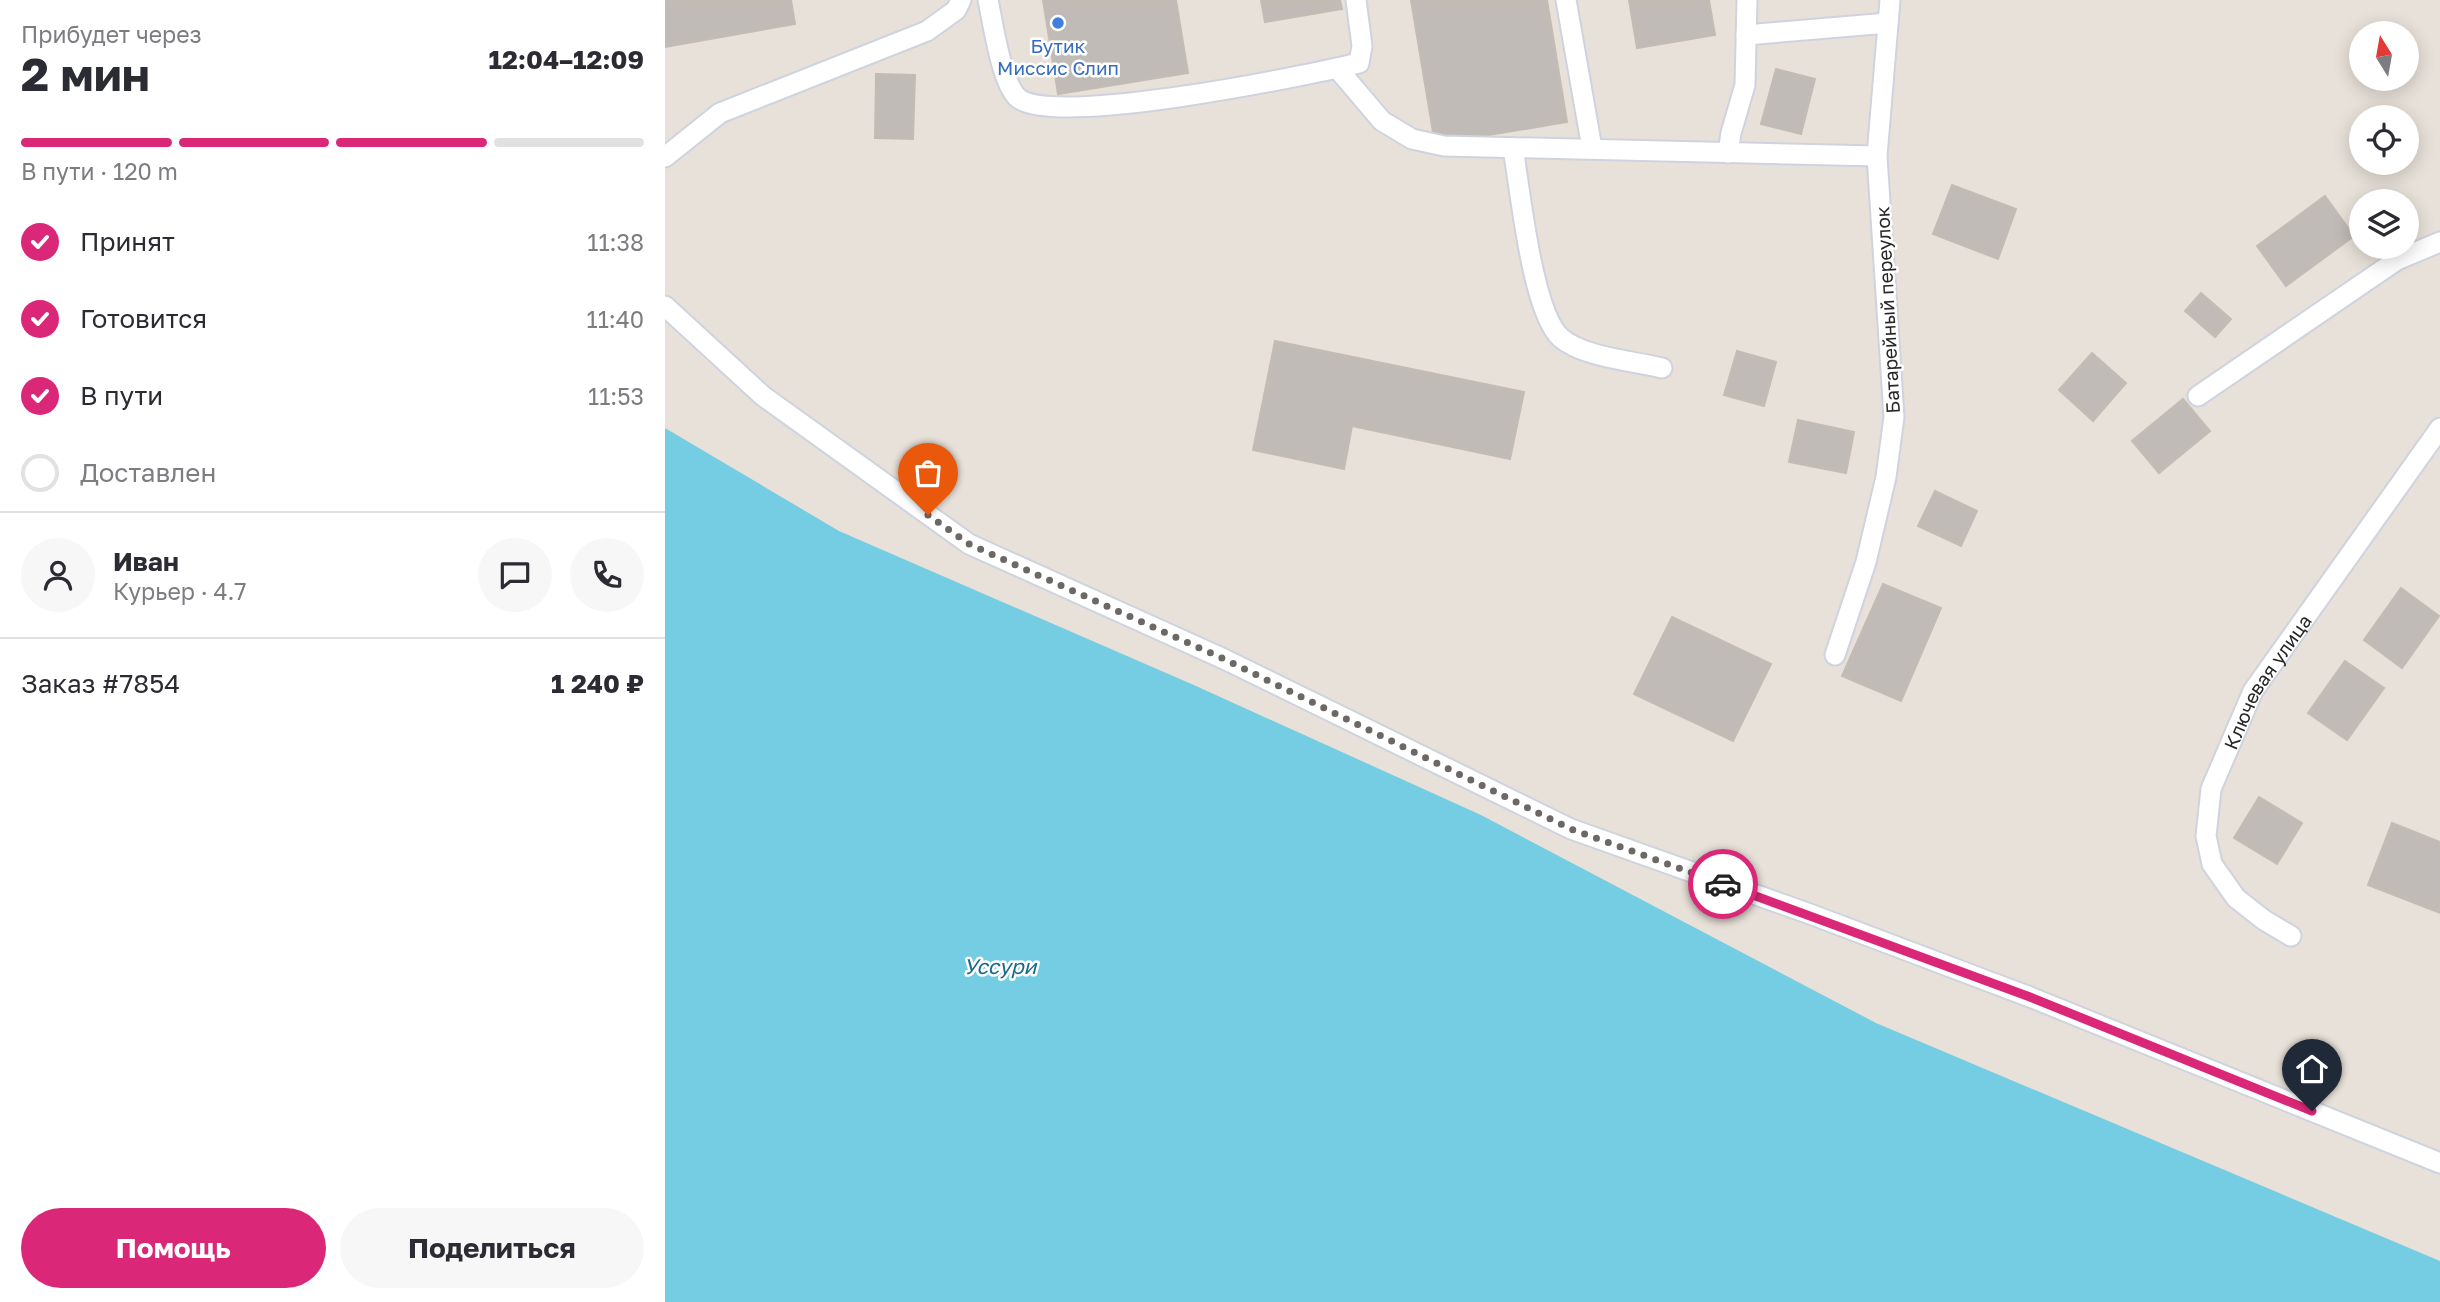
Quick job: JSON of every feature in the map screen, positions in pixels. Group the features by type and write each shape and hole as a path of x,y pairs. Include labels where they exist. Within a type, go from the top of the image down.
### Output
{"lane":[{"path":"665,157 720,113 926,31 956,10 961,0"},
{"path":"988,0 1003,68 1016,96 1029,105 1086,107 1149,102 1359,63 1362,46 1356,0"},
{"path":"1566,0 1592,148"},
{"path":"1728,153 1745,85 1747,0"},
{"name":"Батарейный переулок","path":"1835,655 1866,562 1886,477 1894,417 1877,156 1890,0"},
{"path":"1746,35 1888,23"},
{"path":"1337,68 1382,121 1412,139 1444,146 1877,156"},
{"path":"1513,148 1532,271 1548,320 1560,337 1583,350 1662,368"},
{"path":"2198,396 2397,260 2440,242"},
{"path":"665,306 763,396 969,544 1224,659 1571,829 1810,914 2030,997 2440,1163"},
{"name":"Ключевая улица","path":"2291,936 2264,920 2236,898 2212,864 2206,836 2211,789 2253,691 2440,428"}],"water":[{"name":"Уссури","path":"665,428 839,531 1196,686 1481,815 1876,1023 2440,1261 2440,1302 665,1302"}],"building":[{"path":"665,0 791,0 795,24 665,47"},
{"path":"1043,0 1176,0 1188,73 1058,94"},
{"path":"1261,0 1340,0 1342,9 1265,22"},
{"path":"1411,0 1547,0 1567,122 1435,144"},
{"path":"1629,0 1709,0 1715,35 1637,48"},
{"path":"1776,69 1815,79 1801,134 1761,124"},
{"path":"876,74 915,75 913,139 875,138"},
{"path":"1952,185 2016,209 1998,259 1933,234"},
{"path":"2325,196 2349,229 2349,240 2286,286 2257,246"},
{"path":"2201,293 2231,319 2215,337 2185,311"},
{"path":"1275,341 1524,392 1510,459 1352,426 1344,469 1253,450"},
{"path":"1737,351 1776,362 1764,406 1724,395"},
{"path":"2092,353 2126,383 2093,421 2059,390"},
{"path":"2183,399 2210,431 2159,473 2132,441"},
{"path":"1798,420 1854,432 1846,473 1789,462"},
{"path":"1935,491 1977,511 1961,546 1918,526"},
{"path":"1883,584 1941,608 1901,701 1842,676"},
{"path":"2401,588 2439,616 2402,668 2364,640"},
{"path":"1672,617 1771,664 1733,741 1634,694"},
{"path":"2345,661 2384,688 2347,740 2308,713"},
{"path":"2259,797 2302,823 2277,864 2234,838"},
{"path":"2392,823 2440,842 2440,913 2368,885"}],"way so far":[{"path":"928,515 969,544 1224,659 1571,829 1723,884"}],"place":[{"name":"Бутик Миссис Слип","path":"1058,23"}],"route":[{"path":"1723,884 2030,997 2312,1111"}]}
